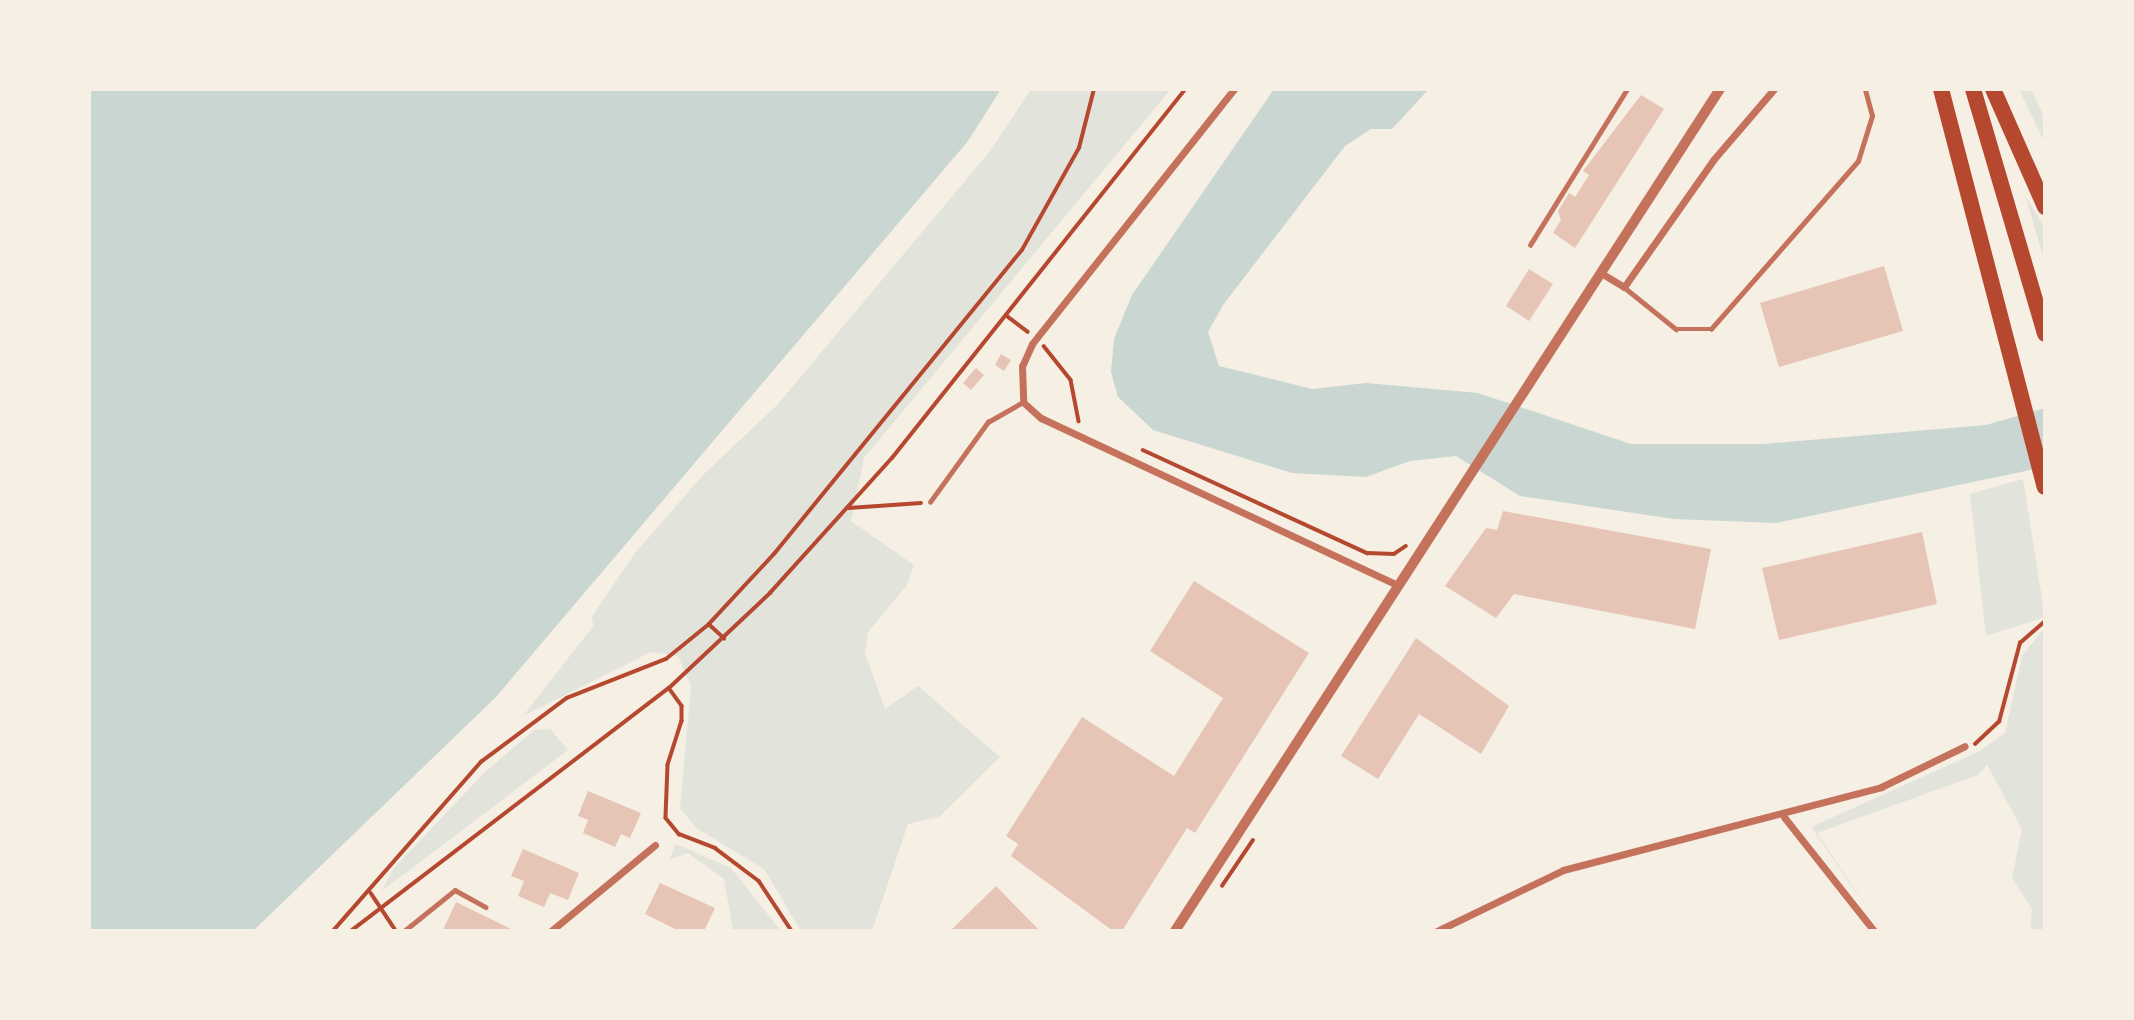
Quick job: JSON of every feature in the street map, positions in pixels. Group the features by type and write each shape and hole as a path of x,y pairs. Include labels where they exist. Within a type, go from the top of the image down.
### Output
{"highway":[{"path":"1941,89 2024,395 2045,487"},
{"path":"1973,89 2045,334"},
{"path":"1993,89 2045,207"}],"street":[{"path":"1234,89 1037,338 1022,366 1023,402 1041,418 1397,586"},
{"path":"1175,931 1397,586 1525,395 1720,89"},
{"path":"1601,273 1624,287 1714,159 1774,89"},
{"path":"1437,931 1563,870 1784,817 1881,787 1965,746"},
{"path":"1784,817 1874,931"},
{"path":"551,931 655,845"}],"lane":[{"path":"1530,245 1627,89"},
{"path":"1624,287 1676,329 1711,329 1858,161 1872,116 1866,89"},
{"path":"930,502 988,422 1023,402"},
{"path":"404,931 455,890 486,907"}],"path":[{"path":"333,931 371,893 419,827 527,723 599,682 666,659 709,624 824,497 1022,250 1079,148 1094,89"},
{"path":"351,931 669,688 724,638 846,509 1007,317 1186,89"},
{"path":"1007,317 1037,338 1071,380 1075,418 1089,426"},
{"path":"1136,447 1367,553 1394,554 1406,546"},
{"path":"846,509 930,502"},
{"path":"1965,746 1999,722 2021,643 2045,621"},
{"path":"709,624 724,638"},
{"path":"669,688 682,706 682,721 668,765 666,818 679,834 715,848 759,881 792,931"},
{"path":"371,893 379,909 397,931"}],"shaded area":[{"path":"89,89 1001,89 968,141 496,697 253,931 89,931"},
{"path":"1031,89 1171,89 864,458 851,521 914,565 907,585 868,632 865,653 885,709 918,686 1000,757 939,817 908,824 872,931 801,931 764,869 696,828 680,808 691,686 678,656 651,652 523,716 594,625 591,618 635,553 704,474 778,404 990,151"},
{"path":"1274,89 1429,89 1392,129 1371,129 1345,146 1223,305 1208,332 1219,366 1312,389 1366,383 1478,393 1631,444 1763,444 1986,425 2045,408 2045,467 1776,523 1674,519 1520,496 1456,456 1410,461 1366,477 1292,473 1153,430 1118,397 1111,372 1114,339 1132,295"},
{"path":"2019,89 2031,89 2045,119 2045,144"},
{"path":"2025,195 2045,228 2045,263"},
{"path":"2023,479 2045,617 1986,636 1970,494"},
{"path":"2045,627 2045,931 2030,931 2032,909 2012,878 2022,829 1987,765 1978,775 1817,833 1882,930 1811,827 1978,752 2005,733 2022,656"},
{"path":"550,729 568,750 382,891 393,869 484,773 534,730"},
{"path":"676,844 731,868 781,931 733,931 724,879 688,853 669,860"}],"building":[{"path":"1641,95 1664,109 1575,248 1553,233 1561,220 1558,211 1569,193 1575,197 1589,175 1583,171"},
{"path":"1884,266 1903,331 1779,367 1760,303"},
{"path":"1529,269 1553,284 1529,321 1506,306"},
{"path":"1001,354 1011,360 1004,371 995,365"},
{"path":"976,368 984,375 971,390 963,383"},
{"path":"1503,511 1711,549 1695,629 1514,594 1496,618 1445,586 1486,528 1497,530"},
{"path":"1922,532 1937,604 1779,640 1762,568"},
{"path":"1194,581 1309,653 1195,833 1187,828 1122,931 1113,931 1011,856 1018,844 1006,836 1082,717 1174,776 1223,698 1150,651"},
{"path":"1416,638 1509,706 1481,754 1419,714 1378,779 1341,756"},
{"path":"588,791 641,813 630,838 621,834 615,847 583,833 588,820 578,816"},
{"path":"523,849 579,873 568,900 550,893 544,907 518,896 524,881 511,876"},
{"path":"660,883 715,908 704,931 679,931 645,914"},
{"path":"996,886 1040,931 950,931"},
{"path":"456,902 511,929 510,931 443,930"}]}
